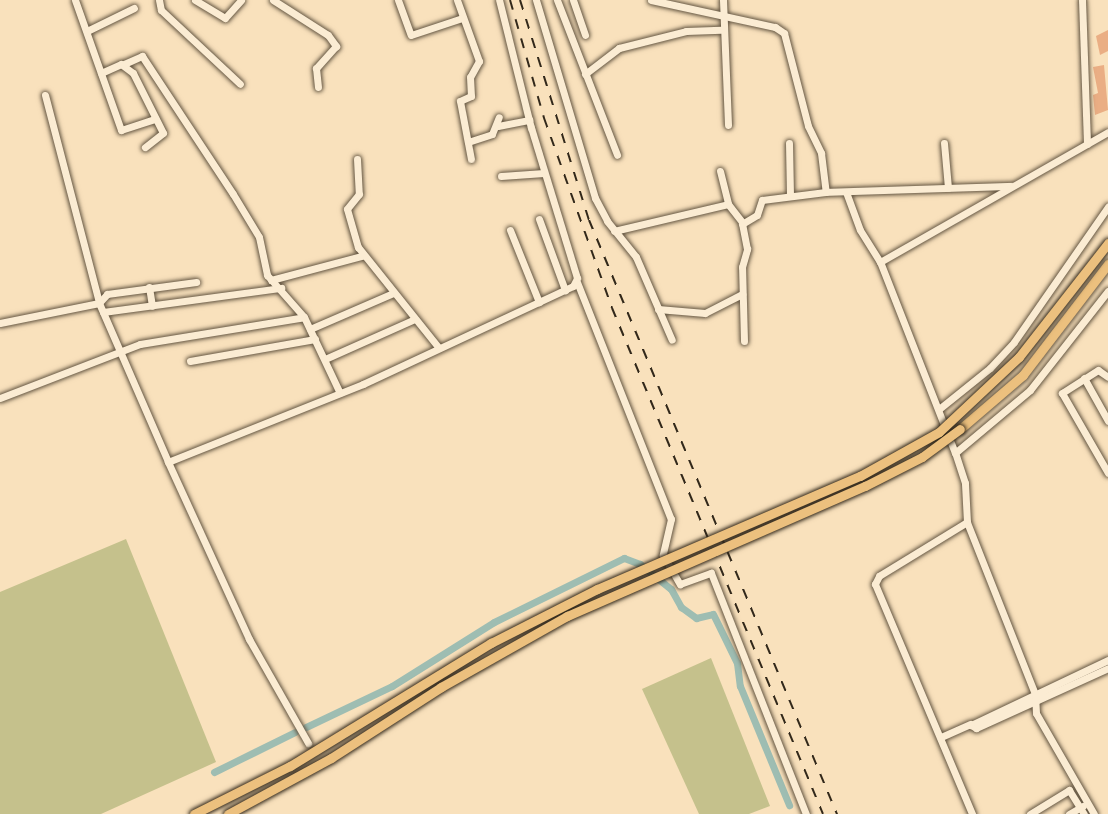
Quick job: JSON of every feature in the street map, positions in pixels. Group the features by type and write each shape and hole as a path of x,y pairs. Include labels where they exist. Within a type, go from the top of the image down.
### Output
{"main road":[{"path":"194,814 290,766 491,643 597,589 860,476 939,432 1019,357 1108,243"},
{"path":"228,814 332,758 441,687 567,616 866,486 922,457 1008,391 1108,264"}],"street":[{"path":"75,0 89,30 101,73 122,130 154,119"},
{"path":"159,0 161,10 240,84"},
{"path":"195,0 225,18 241,0"},
{"path":"273,0 330,36 336,46 316,69 318,87"},
{"path":"398,0 411,35 462,18"},
{"path":"456,0 479,61 470,77 471,96 460,101 471,159"},
{"path":"499,0 529,120 577,282 672,519 663,555 680,584 711,573 806,814"},
{"path":"536,0 577,148 614,231 636,257 672,340"},
{"path":"557,0 617,155"},
{"path":"573,0 585,35"},
{"path":"651,0 775,27 787,38 808,126 821,153 826,192"},
{"path":"723,0 721,30 728,125"},
{"path":"1082,0 1087,144"},
{"path":"89,30 134,8"},
{"path":"585,74 619,48 686,31 721,30"},
{"path":"101,73 124,64 139,54 147,63 256,230 271,280 281,288 304,317 340,393"},
{"path":"124,64 133,73 163,134 145,147"},
{"path":"45,95 99,303 118,351 249,639 308,743"},
{"path":"468,142 492,134 498,126 499,117"},
{"path":"498,126 529,120"},
{"path":"880,262 1108,132"},
{"path":"789,143 790,196"},
{"path":"944,143 948,188"},
{"path":"357,159 359,194 347,209 362,256 439,348"},
{"path":"720,171 728,204 742,222 747,249 742,294 744,341"},
{"path":"501,176 544,173"},
{"path":"742,222 757,215 762,200 790,196 826,192 1014,186"},
{"path":"846,192 860,230 880,262 956,453 965,483 967,522 1036,697 1039,719 1094,814"},
{"path":"614,231 728,204"},
{"path":"939,409 990,368 1014,342 1108,207"},
{"path":"539,219 565,290"},
{"path":"510,230 539,302"},
{"path":"271,280 362,256"},
{"path":"0,323 99,303 107,294 196,282"},
{"path":"168,462 340,393 565,290 577,282"},
{"path":"149,287 152,306"},
{"path":"104,312 281,288"},
{"path":"956,453 1030,390 1108,291"},
{"path":"310,330 393,293"},
{"path":"658,309 705,313 742,294"},
{"path":"0,398 118,351 185,335 304,317"},
{"path":"325,360 415,319"},
{"path":"190,361 315,339"},
{"path":"1108,377 1100,369 1062,393 1108,472"},
{"path":"1084,378 1108,421"},
{"path":"1100,459 1108,454"},
{"path":"967,522 875,581 972,814"},
{"path":"941,737 970,724 976,728 1108,660"},
{"path":"1036,697 1108,668"},
{"path":"1030,814 1069,790 1082,811"},
{"path":"1069,814 1082,811 1088,803"}],"shaded area":[{"path":"126,539 216,762 101,814 0,814 0,592"},
{"path":"711,658 770,806 749,814 699,814 642,689"}],"building":[{"path":"1108,30 1108,51 1100,55 1096,36"},
{"path":"1104,65 1108,110 1095,115 1093,95 1098,93 1093,67"}],"waterway":[{"path":"306,727 392,686 494,622 624,558 640,564 671,589 681,607 696,618 713,614 737,663 740,686 789,805"},
{"path":"214,772 295,732"}],"railway":[{"path":"510,0 544,118 612,308 823,814"},
{"path":"520,0 589,220 837,814"}]}
